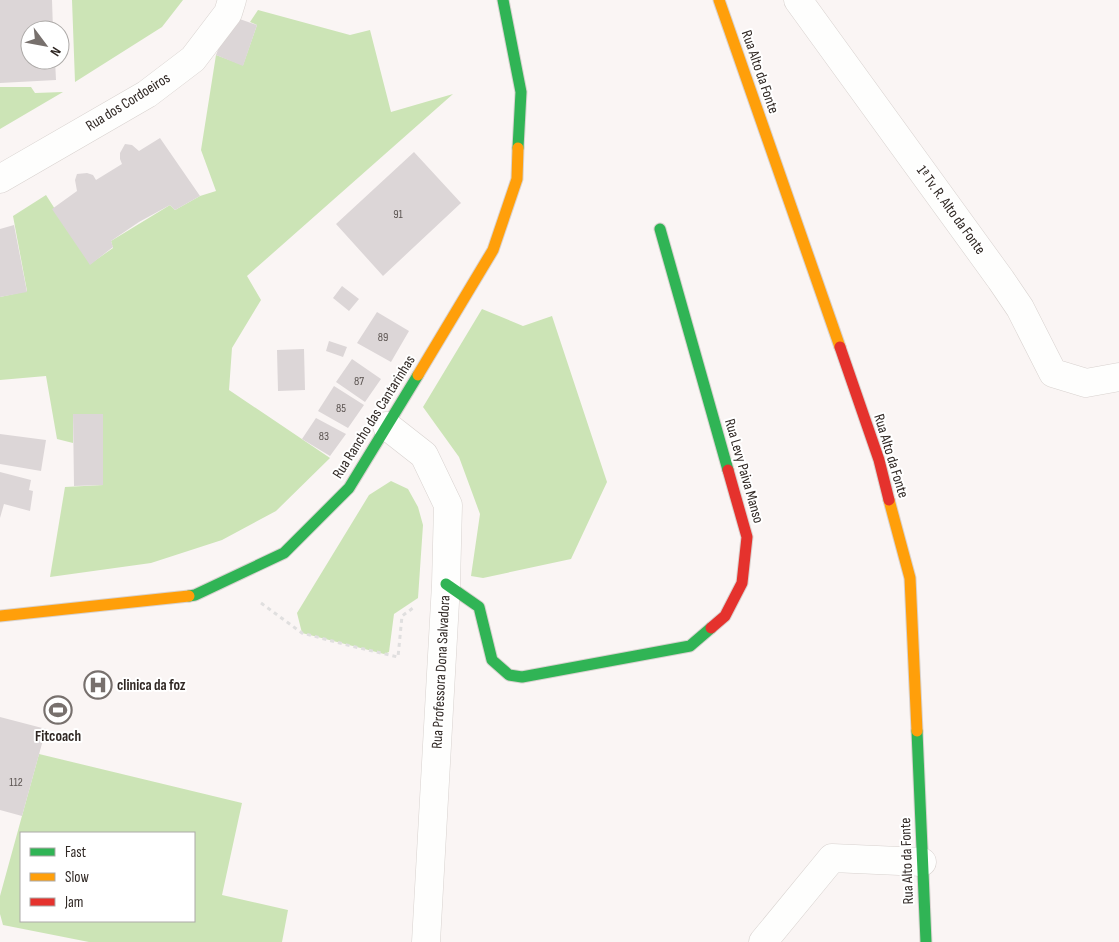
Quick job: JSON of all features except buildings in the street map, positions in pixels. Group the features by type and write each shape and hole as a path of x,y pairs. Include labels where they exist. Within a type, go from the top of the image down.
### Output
{"street":[{"name":"Rua dos Cordoeiros","path":"0,179 147,94 193,59 228,13 232,0"},
{"name":"Rua Rancho das Cantarinhas","path":"0,616 195,595 284,553 349,488 493,250 516,179 521,92 503,0"},
{"name":"Rua Alto da Fonte","path":"719,0 879,460 910,578 926,942"},
{"name":"1ª Tv. R. Alto da Fonte","path":"798,0 1001,280 1020,308 1054,372 1086,382 1119,378"},
{"name":"Rua Levy Paiva Manso","path":"446,584 479,606 492,660 509,675 522,677 690,646 725,616 742,582 747,537 660,229"},
{"name":"Rua Professora Dona Salvadora","path":"387,426 424,455 448,505 446,584 426,942"},
{"path":"762,942 832,858 922,862"}],"path":[{"path":"261,603 302,633 398,656"}],"green space":[{"path":"72,0 183,0 162,27 75,82"},
{"path":"258,10 350,35 370,30 391,112 453,94 247,276 261,300 232,348 229,390 330,458 276,511 222,540 151,563 50,577 65,487 103,485 103,414 73,414 73,443 57,439 46,376 0,380 0,297 27,291 13,216 46,195 90,264 113,248 111,241 170,205 175,210 200,196 216,191 201,150 216,55 243,65 257,25 250,22"},
{"path":"0,87 31,87 35,93 63,92 0,129"},
{"path":"482,309 523,326 552,316 607,482 571,559 483,578 471,576 480,514 459,457 423,407"},
{"path":"391,481 408,489 418,507 423,525 418,598 394,614 389,652 384,654 302,633 297,613 369,495"},
{"path":"39,754 242,803 222,895 288,910 282,942 89,942 3,925 0,914 0,896"}],"traffic: fast":[{"path":"503,0 521,92 518,148"},
{"path":"660,229 728,470"},
{"path":"189,596 195,595 284,553 349,488 418,375"},
{"path":"446,584 479,607 492,660 509,675 522,677 690,646 711,628"},
{"path":"917,731 926,942"}],"traffic: slow":[{"path":"719,0 840,347"},
{"path":"418,375 493,250 517,179 518,148"},
{"path":"889,500 910,578 917,731"},
{"path":"0,616 189,596"}],"traffic: jam":[{"path":"840,347 879,460 889,500"},
{"path":"711,628 725,616 742,583 747,537 728,470"}],"place":[{"name":"clinica da foz","path":"98,685"},
{"name":"Fitcoach","path":"58,710"}]}
